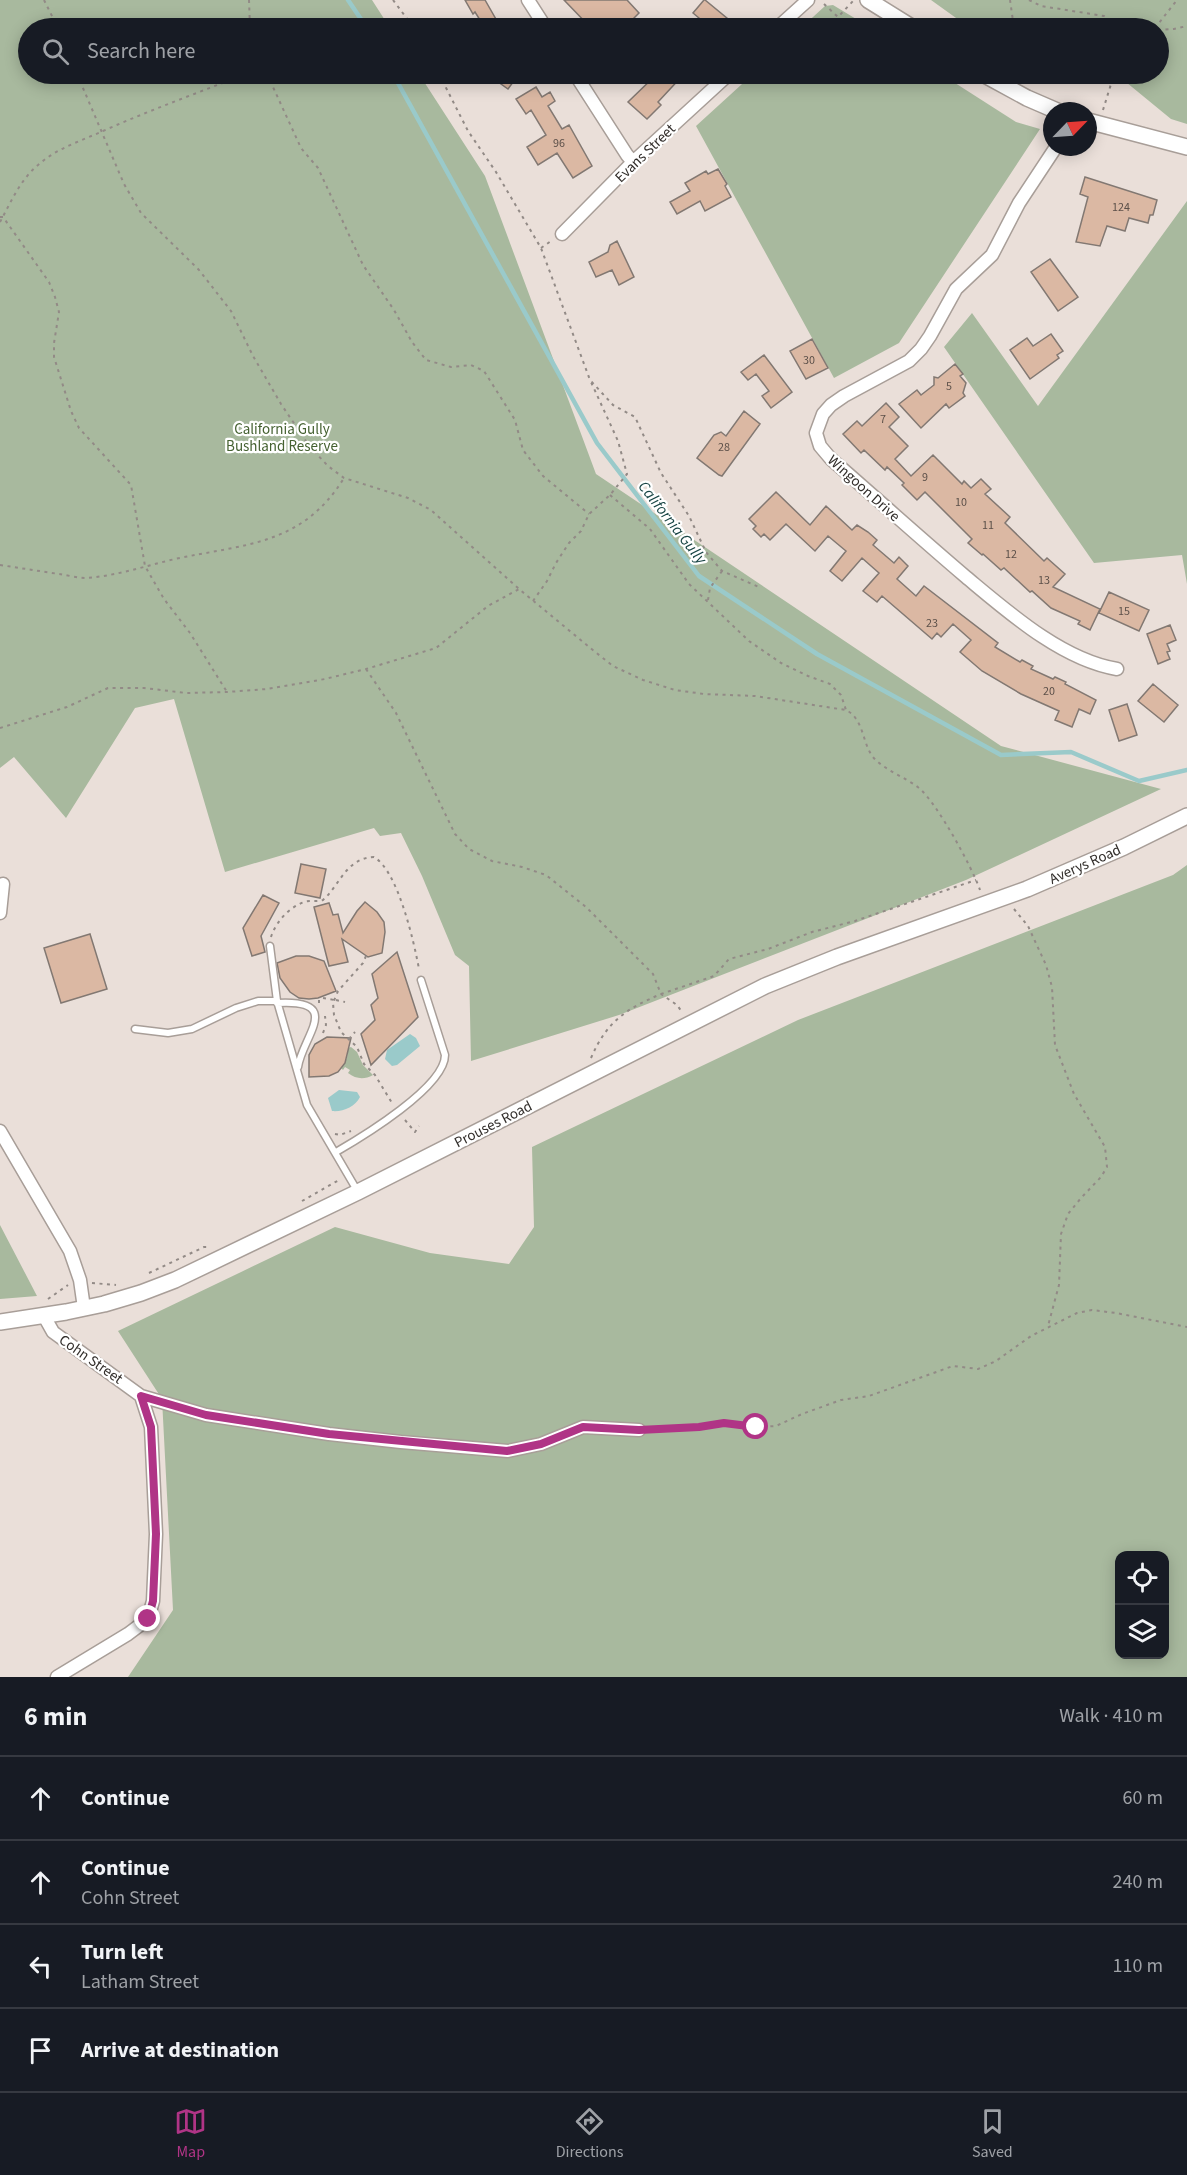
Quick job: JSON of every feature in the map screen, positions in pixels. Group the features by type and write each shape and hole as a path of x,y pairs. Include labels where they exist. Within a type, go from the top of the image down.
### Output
{"street":[{"path":"528,0 540,18"},
{"path":"788,18 808,0"},
{"path":"868,0 897,18"},
{"path":"581,84 633,162"},
{"name":"Evans Street","path":"562,234 633,162 718,84"},
{"path":"1001,84 1043,105"},
{"path":"1097,124 1187,147"},
{"name":"Wingoon Drive","path":"1050,156 1019,203 992,255 956,289 921,349 902,365 831,405 819,420 816,433 820,446 831,459 1014,617 1085,660 1118,669"},
{"name":"Averys Road","path":"983,906 1075,869 1187,816"},
{"path":"0,913 3,884"},
{"name":"Prouses Road","path":"0,1322 43,1308 84,1308 125,1298 175,1281 358,1192 765,987 811,966 983,906"},
{"path":"0,1131 74,1258 84,1308"},
{"name":"Cohn Street","path":"43,1308 53,1332 141,1396 206,1415 329,1434 507,1451 541,1444 583,1427 639,1430"},
{"path":"57,1677 128,1634 148,1619 153,1601 156,1534 151,1427 141,1396"}],"lane":[{"path":"270,945 277,1002 307,1105 358,1192"},
{"path":"336,1152 398,1111 436,1076 445,1060 421,980"},
{"path":"135,1029 168,1033 192,1029 236,1008 258,1002 292,1002 305,1006 315,1015 315,1026 299,1058 298,1074"}],"path":[{"path":"44,0 53,18"},
{"path":"249,0 250,18"},
{"path":"393,0 406,18"},
{"path":"1010,0 1013,18"},
{"path":"1029,0 1041,6 1107,18"},
{"path":"1165,18 1178,0"},
{"path":"824,4 838,17 852,2"},
{"path":"1169,29 1187,26"},
{"path":"82,84 124,184 141,213 199,270 231,311 253,356 304,438 328,466 344,478 408,498 431,510 519,590 612,666 643,680 675,690 704,694 755,696 846,710 852,713 859,723 874,758 920,789 940,815 976,880 983,906"},
{"path":"0,222 15,192 37,165 59,149 143,113 221,84"},
{"path":"271,84 300,148 318,168 363,265 394,310 412,342 426,360 451,368 471,365 484,371 516,420 523,450 543,476 589,514"},
{"path":"444,84 468,131 496,172 541,248 590,380 618,441 627,474 610,495 589,514 581,531 555,563 547,581 533,601"},
{"path":"1097,115 1112,84"},
{"path":"2,217 49,282 59,312 54,357 61,384 80,428 131,485 145,566 164,599 190,633 227,692"},
{"path":"590,380 613,405 635,417 661,473 689,516 706,552 722,571 759,587"},
{"path":"0,565 84,578 228,550 275,537 311,519 334,496 344,478"},
{"path":"610,495 650,529 689,584 750,641 780,663 830,684 841,695 846,710"},
{"path":"708,601 710,588 722,571"},
{"path":"0,728 67,707 108,688 144,688 186,693 227,692 267,689 366,669 436,648 488,606 519,590"},
{"path":"366,669 396,713 454,834 469,849 492,861 546,875 586,907 653,974 661,994 677,1005 690,1023"},
{"path":"270,945 274,929 289,911 304,902 323,900 347,869 360,860 374,858 381,862 388,872 406,916 415,944 421,980"},
{"path":"596,1071 590,1060 599,1039 619,1015 661,994 714,976 729,959 768,949 812,932 855,921 976,880"},
{"path":"1005,898 1028,926 1037,942 1052,987 1055,1045 1059,1060 1084,1114 1105,1147 1107,1167 1068,1215 1061,1234 1059,1285 1048,1328"},
{"path":"366,956 363,963 342,984 334,1000 334,1018 341,1032 357,1047 364,1064 375,1075 398,1111 415,1132 419,1126"},
{"path":"319,1037 326,1025 320,999 345,1002"},
{"path":"348,1040 355,1032"},
{"path":"332,1131 340,1135 350,1130 356,1140"},
{"path":"300,1203 349,1175"},
{"path":"144,1276 204,1247 211,1247"},
{"path":"92,1283 123,1285"},
{"path":"43,1308 48,1299 68,1285"},
{"path":"639,1430 699,1427 724,1423 756,1427 776,1425 841,1400 869,1396 953,1366 978,1369 996,1361 1030,1336 1077,1313 1092,1310 1187,1328"}],"green space":[{"name":"California Gully Bushland Reserve","path":"0,0 372,0 384,18 18,18 18,84 425,84 485,176 596,474 1001,746 1161,789 966,880 619,1015 471,1061 469,966 455,955 401,833 380,836 374,828 225,872 174,699 135,708 66,818 14,757 0,768"},
{"path":"931,0 1187,0 1187,124 1171,119 1128,84 1169,84 1169,18 956,18"},
{"path":"833,5 854,18 812,18 825,6"},
{"path":"742,84 957,84 1016,122 1040,129 899,343 834,378 696,126"},
{"path":"1187,201 1187,584 1182,555 1094,563 944,347 972,313 1038,406"},
{"path":"1187,865 1187,1677 128,1677 173,1610 162,1399 118,1331 335,1227 430,1253 509,1264 534,1227 532,1147 798,1020 1173,875"},
{"path":"351,1047 373,1075 357,1078 348,1073 350,1070 345,1067 343,1070 341,1068 347,1058 348,1048"},
{"path":"0,1225 37,1296 0,1299"}],"water":[{"path":"410,1034 416,1038 420,1046 397,1065 392,1066 385,1059 387,1050"},
{"path":"339,1090 357,1092 360,1097 348,1108 332,1111 328,1098"}],"building":[{"path":"465,0 485,0 495,18 479,18 475,12 473,14"},
{"path":"564,0 627,0 639,13 634,18 581,18"},
{"path":"705,0 727,18 699,18 693,13"},
{"path":"501,84 512,84 508,89"},
{"path":"647,84 675,84 658,102 661,105 647,119 628,102"},
{"path":"536,87 542,97 550,92 555,101 548,106 562,129 569,125 592,166 573,178 557,153 538,165 527,147 546,135 531,110 526,114 516,99"},
{"path":"718,169 727,184 725,186 731,197 705,211 700,201 677,214 670,202 690,191 685,183 706,171 708,174"},
{"path":"1085,177 1157,200 1148,223 1129,218 1125,231 1107,226 1100,246 1076,242 1088,197 1080,194"},
{"path":"617,241 634,277 619,285 612,270 596,277 589,262 608,252 610,245"},
{"path":"1050,259 1078,297 1058,311 1031,272"},
{"path":"1051,334 1063,351 1057,355 1059,358 1030,379 1010,350 1027,338 1033,346"},
{"path":"812,339 828,368 806,379 790,351"},
{"path":"764,355 792,392 771,408 762,396 769,391 756,374 748,380 741,372"},
{"path":"955,364 963,374 960,376 966,383 963,393 965,396 949,408 946,404 921,428 899,404 917,390 921,395 934,385 934,377 938,378"},
{"path":"886,403 899,417 889,427 908,446 895,459 911,476 933,455 962,484 964,481 971,488 981,479 991,489 985,494 1010,517 1005,523 1044,561 1047,558 1065,574 1053,587 1100,609 1090,630 1078,624 1080,621 1051,608 1004,568 1001,570 982,555 968,543 972,539 925,492 917,500 902,485 904,483 887,467 885,470 864,450 861,453 843,434 857,421 862,426"},
{"path":"744,411 760,424 722,476 719,475 697,458 714,435 721,432 726,436"},
{"path":"776,492 810,525 826,506 852,530 857,525 868,532 877,540 873,545 894,563 899,557 908,566 897,579 916,596 924,586 998,643 995,647 1020,662 1022,660 1033,666 1031,669 1066,682 1065,684 1096,700 1090,714 1079,709 1072,727 1055,720 1059,711 1021,694 982,671 960,652 971,640 953,624 941,637 937,633 932,639 882,596 877,602 863,591 879,573 862,558 842,581 830,571 846,551 828,536 815,551 786,524 770,540 764,534 761,537 753,529 756,526 749,519"},
{"path":"1109,592 1149,610 1139,631 1099,613"},
{"path":"1170,625 1176,640 1167,644 1170,659 1158,664 1147,634"},
{"path":"1153,684 1178,705 1164,722 1138,701"},
{"path":"1127,704 1137,735 1119,741 1109,710"},
{"path":"301,864 326,869 320,898 295,893"},
{"path":"263,895 279,903 261,936 265,952 252,956 243,928"},
{"path":"365,902 377,912 384,922 382,953 368,957 342,939 348,962 329,966 314,907 329,903 333,915 338,914 343,933"},
{"path":"90,934 107,989 61,1003 44,948"},
{"path":"397,952 418,1017 371,1065 361,1034 375,1020 371,1005 378,998 372,974"},
{"path":"296,956 309,956 324,961 336,991 309,999 299,998 290,992 280,978 277,963"},
{"path":"327,1037 351,1038 345,1063 338,1072 329,1076 309,1077 309,1055 315,1044"}],"waterway":[{"name":"California Gully","path":"348,0 360,18"},
{"name":"California Gully","path":"399,84 597,443 699,576 817,654 1001,755 1071,752 1139,781 1187,770"}],"route":[{"path":"148,1619 153,1601 156,1534 151,1427 141,1396 206,1415 329,1434 507,1451 541,1444 583,1427 639,1430 699,1427 724,1423 756,1427"}]}
